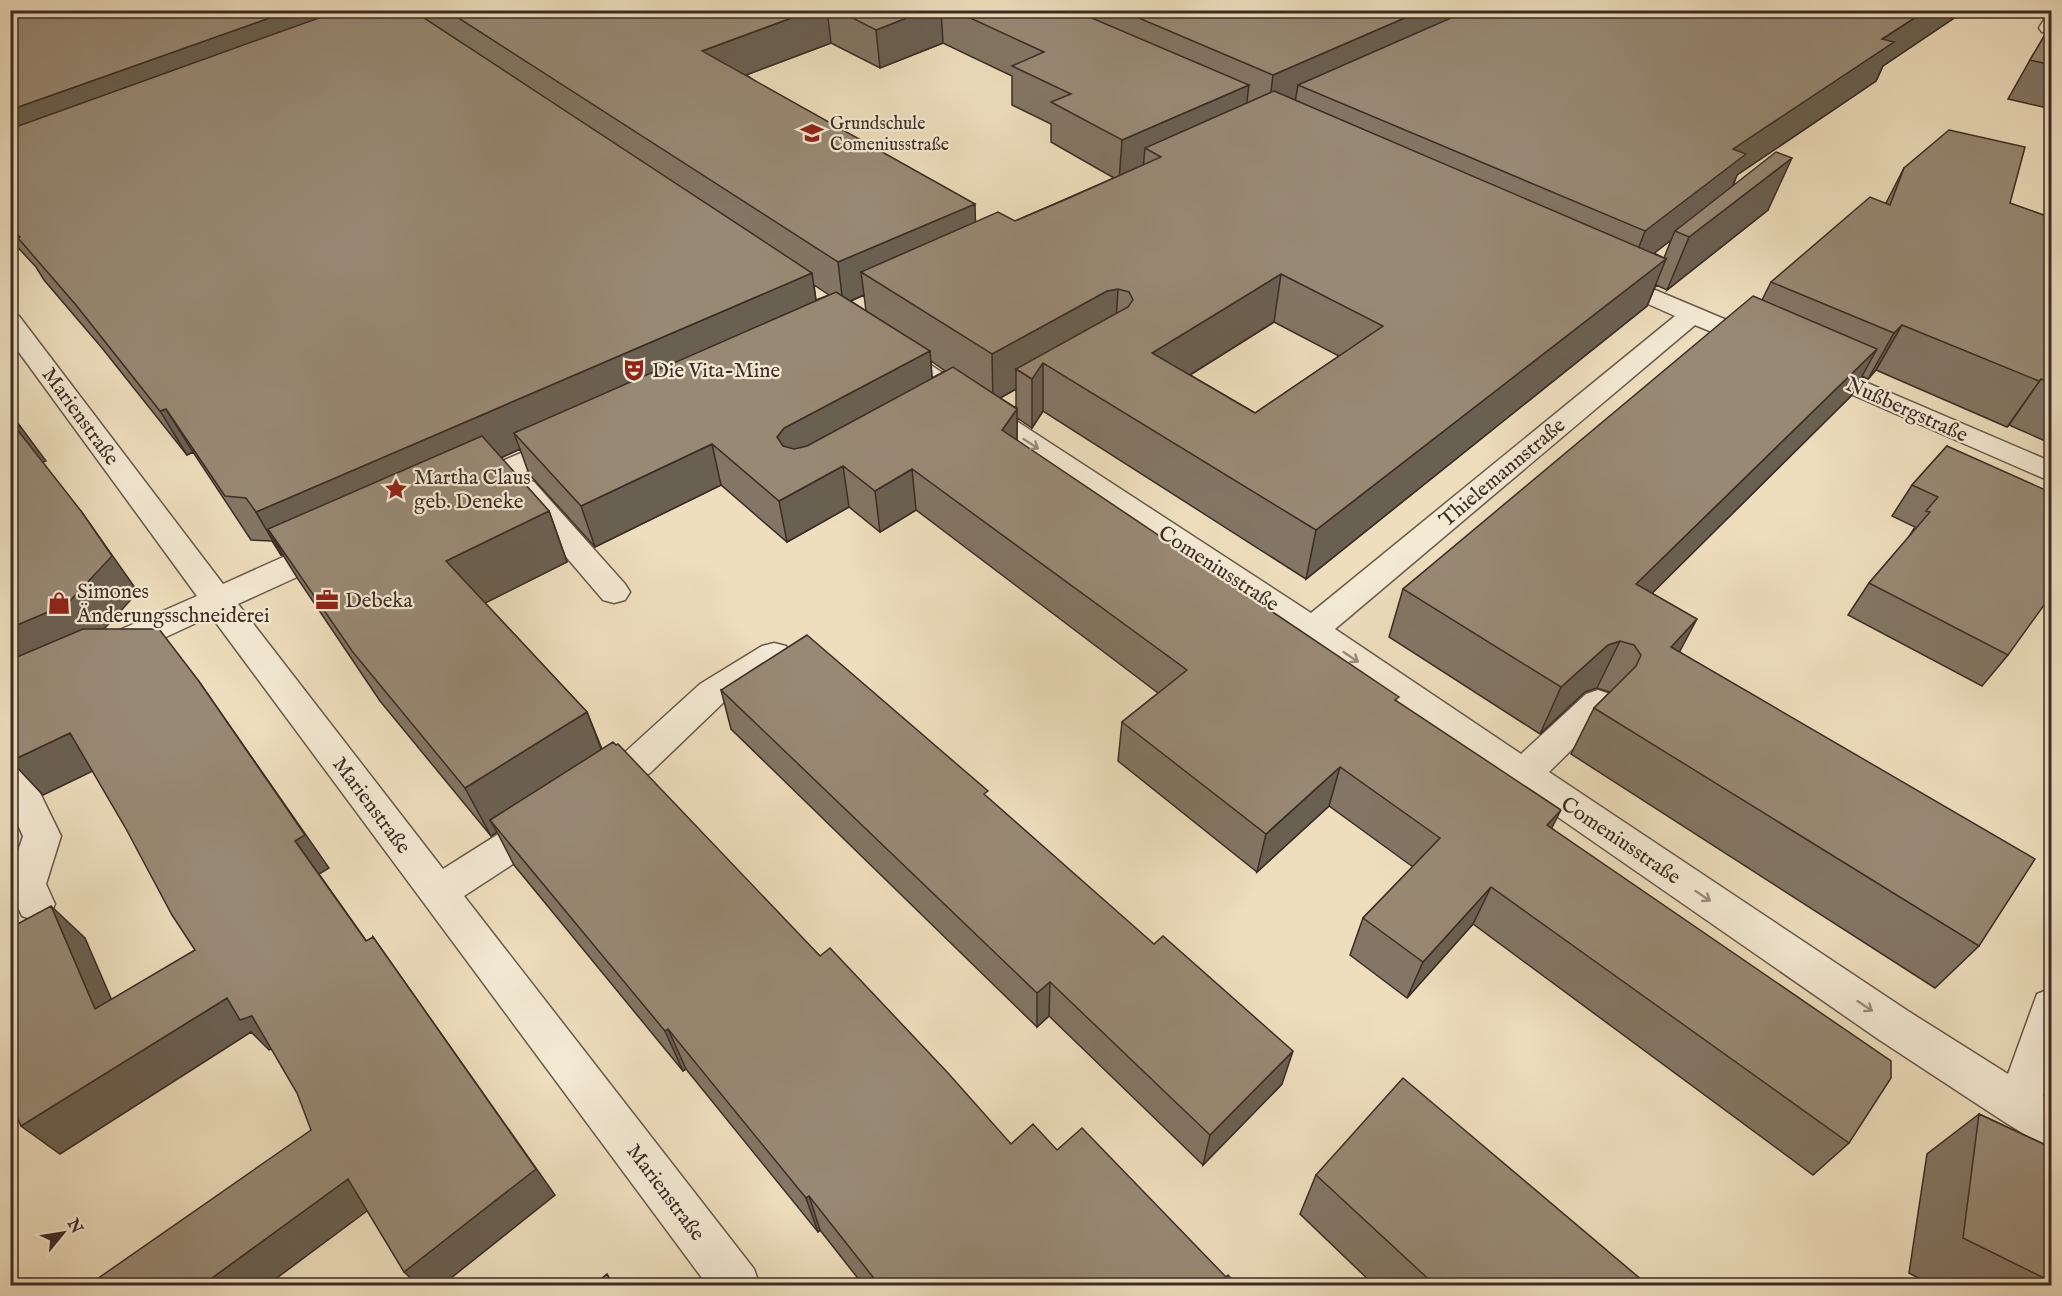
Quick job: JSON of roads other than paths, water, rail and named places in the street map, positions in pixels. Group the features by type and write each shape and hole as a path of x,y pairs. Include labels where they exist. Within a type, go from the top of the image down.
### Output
{"street":[{"name":"Nußbergstraße","path":"1587,267 2052,473"},
{"path":"1631,287 1654,268"},
{"name":"Thielemannstraße","path":"1312,630 1693,314"},
{"name":"Marienstraße","path":"10,321 217,600 737,1286"},
{"name":"Comeniusstraße","path":"870,337 978,402 1893,1025 2035,1116"},
{"path":"452,494 581,436"},
{"path":"506,470 614,592"},
{"path":"84,660 355,538"},
{"path":"439,892 637,763 712,693 774,655"},
{"path":"1523,774 1598,703"},
{"path":"10,768 42,836 27,884 36,904"},
{"path":"2035,1116 2052,1007"}],"place":[{"name":"Grundschule Comeniusstraße","path":"812,133"},
{"name":"Die Vita-Mine","path":"634,370"},
{"name":"Martha Claus geb. Deneke","path":"396,489"},
{"name":"Debeka","path":"327,600"},
{"name":"Simones Änderungsschneiderei","path":"59,603"}]}
